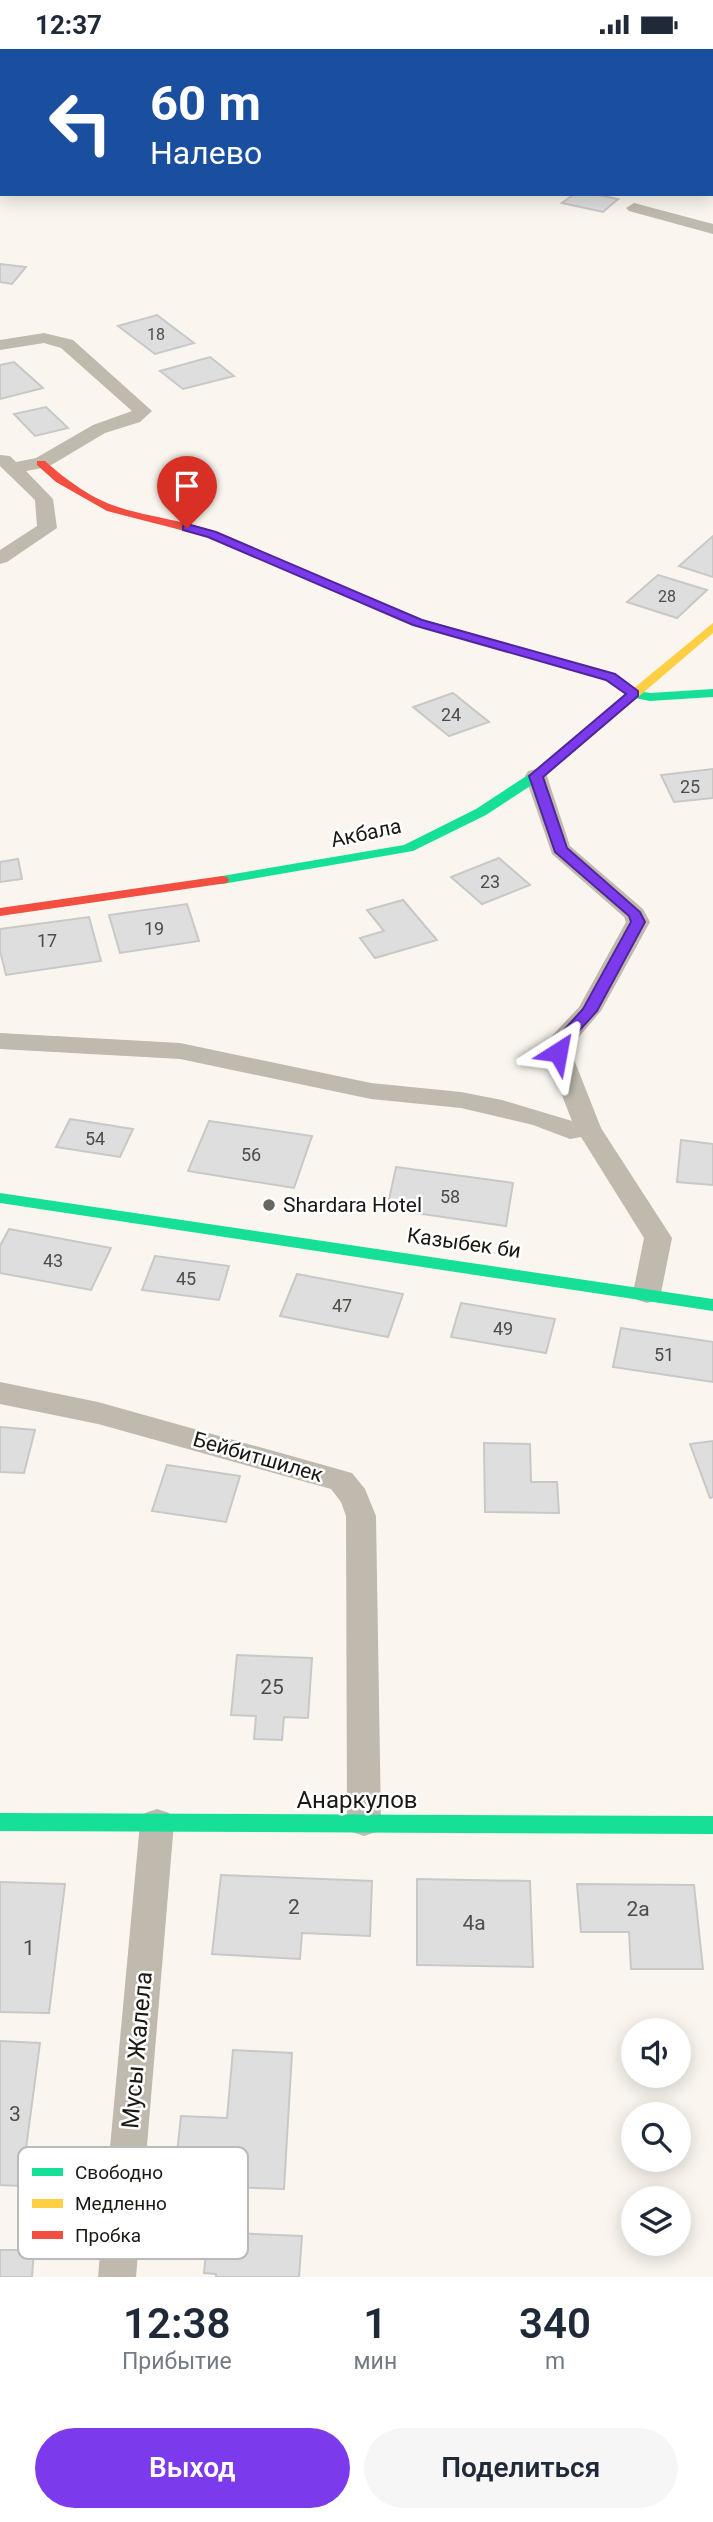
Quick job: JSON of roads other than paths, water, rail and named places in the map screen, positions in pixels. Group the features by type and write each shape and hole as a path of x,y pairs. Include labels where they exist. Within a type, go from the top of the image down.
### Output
{"street":[{"path":"635,208 713,229"},
{"path":"0,345 44,338 67,344 143,411 134,418 99,429 41,463 6,462"},
{"path":"0,558 47,528 44,499 6,462"},
{"path":"41,463 60,479 111,509 212,534 418,622 610,677 634,694 667,697 713,693"},
{"name":"Акбала","path":"0,912 278,872 408,848 481,812 536,776 713,627"},
{"path":"536,776 560,849 635,915 638,922 589,1011 560,1043 558,1052 588,1128 658,1238 647,1293"},
{"path":"0,1041 180,1051 371,1091 461,1100 502,1108 570,1130 588,1128"},
{"name":"Казыбек би","path":"0,1198 713,1305"},
{"name":"Бейбитшилек","path":"0,1393 98,1413 341,1481 354,1497 361,1516 364,1822"},
{"name":"Анаркулов","path":"0,1822 713,1825"},
{"name":"Мусы Жалела","path":"128,2147 157,1823"},
{"name":"Мусы Жалела","path":"117,2277 119,2259"}],"place":[{"name":"Shardara Hotel","path":"269,1205"}]}
